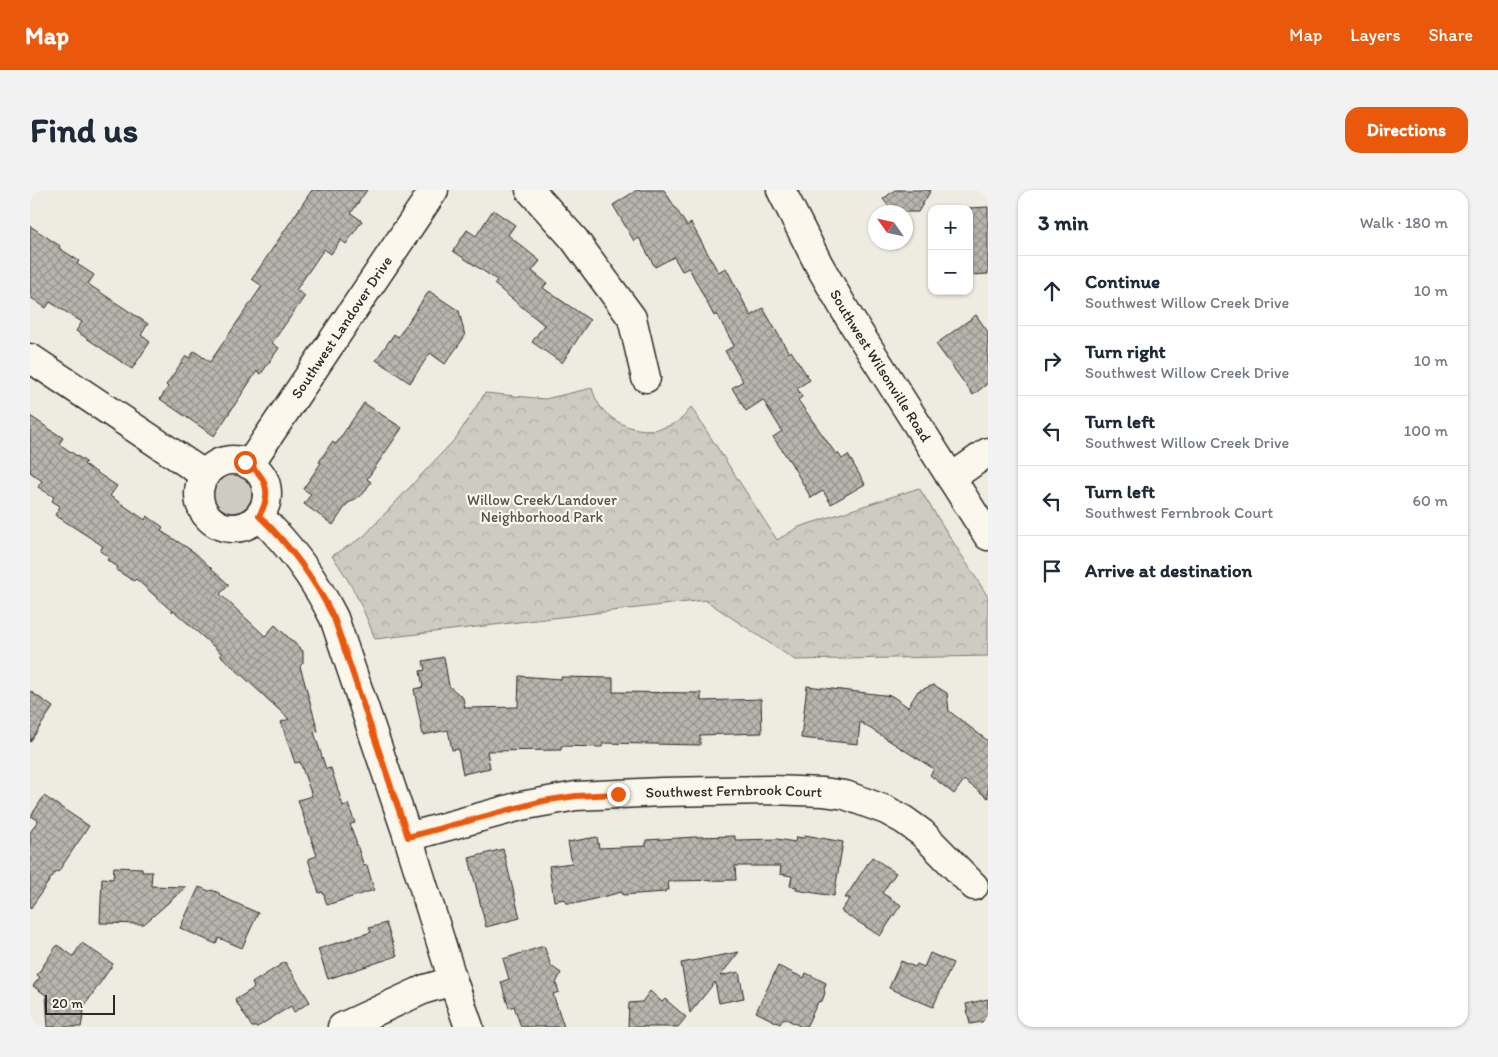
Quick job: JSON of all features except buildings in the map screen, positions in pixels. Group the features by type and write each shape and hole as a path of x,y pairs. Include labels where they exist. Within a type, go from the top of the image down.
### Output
{"street":[{"name":"Southwest Landover Drive","path":"249,465 434,190"},
{"path":"530,190 574,239 632,318 646,378"},
{"name":"Southwest Wilsonville Road","path":"781,190 815,257 849,317 988,536"},
{"path":"30,358 205,475"},
{"path":"952,478 988,452"},
{"path":"234,460 249,465 255,468 265,486 264,507 259,516 250,523 240,527 228,528 212,521 202,508 199,497 200,486 205,475 212,467 222,462 234,460"},
{"path":"259,516 292,551 323,596 334,618 408,837 469,1027"},
{"name":"Southwest Fernbrook Court","path":"408,837 521,806 576,796 772,790 823,792 845,795 886,810 904,820 922,833 974,886"},
{"path":"342,1027 425,989 453,981"}],"green space":[{"name":"Willow Creek/Landover Neighborhood Park","path":"592,388 599,404 608,415 627,426 638,429 649,430 671,425 682,418 691,407 777,540 799,527 919,488 988,597 988,656 795,660 705,600 375,639 356,596 332,556 363,537 456,438 485,393 545,399"},
{"path":"236,473 243,476 249,482 252,493 251,501 243,510 236,513 228,513 221,510 213,501 212,489 215,482 224,474"}],"route":[{"path":"245,462 255,468 265,486 264,507 259,516 292,551 323,596 334,618 408,837 543,801 576,796 618,794"}]}
